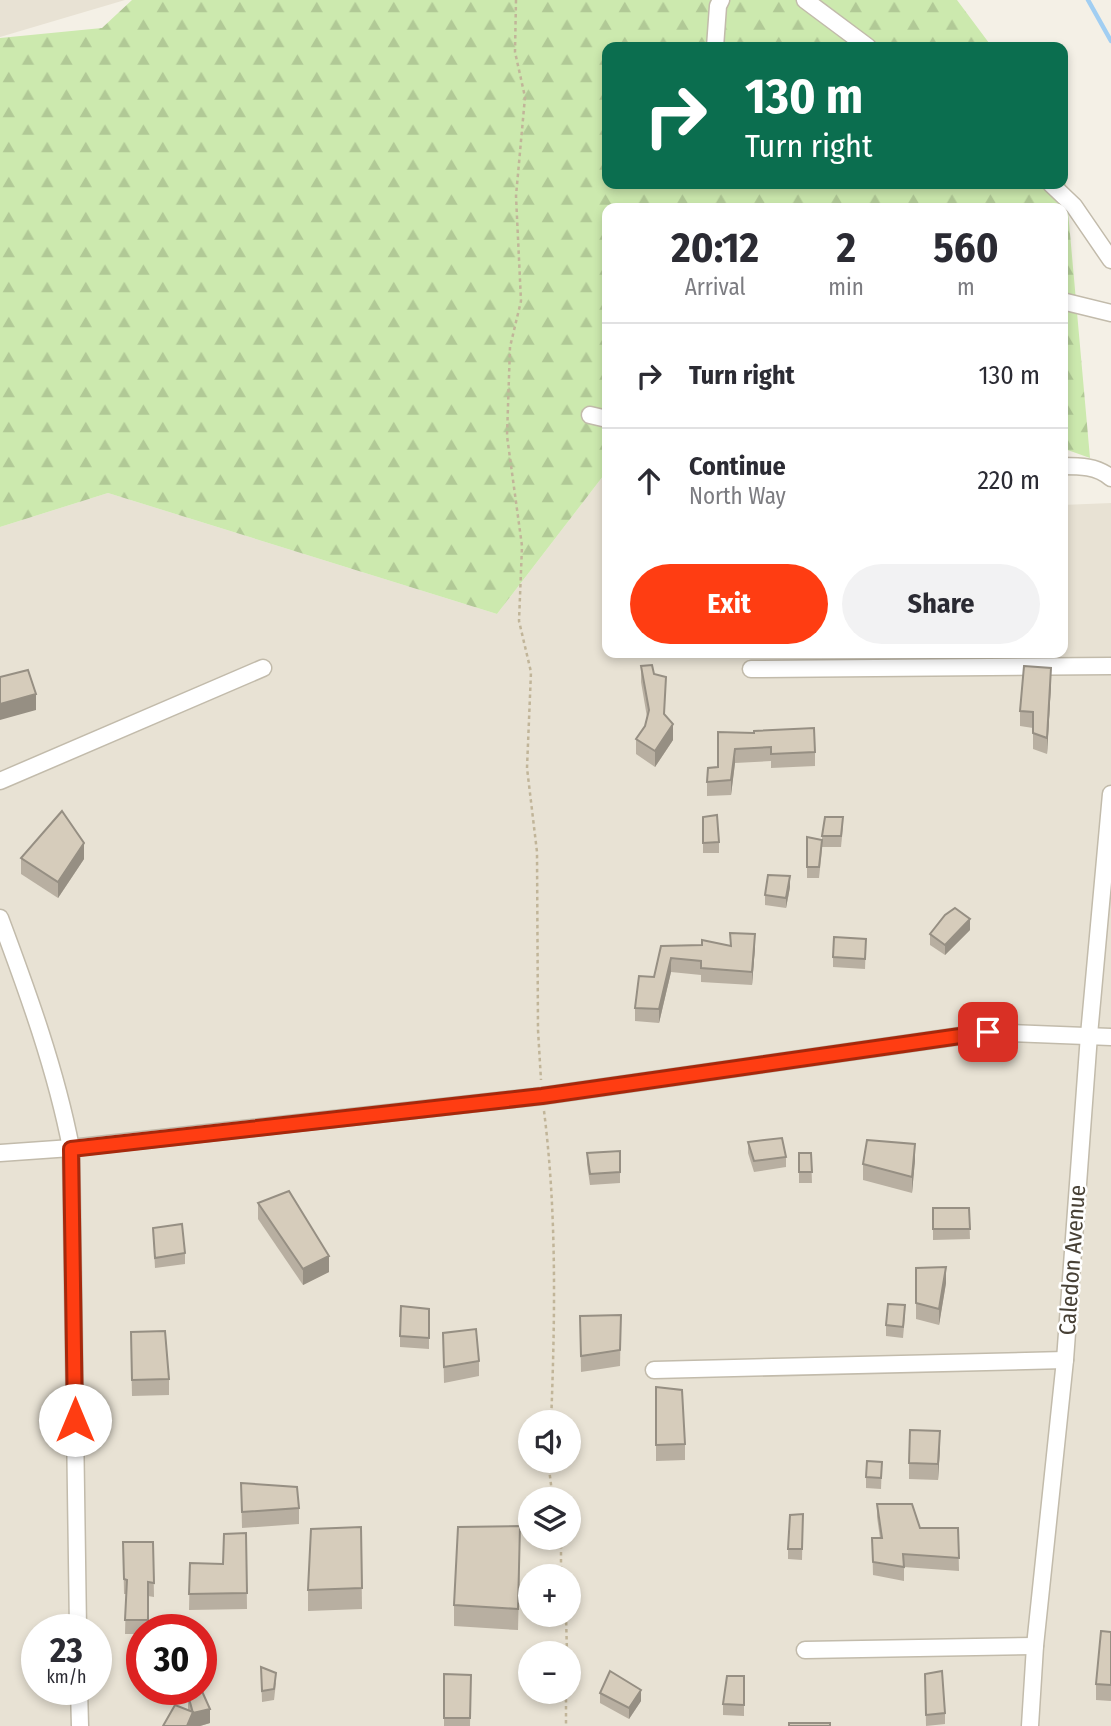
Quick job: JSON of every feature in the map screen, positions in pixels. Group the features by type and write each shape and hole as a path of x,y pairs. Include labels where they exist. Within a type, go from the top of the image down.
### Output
{"street":[{"path":"715,42 718,6 721,0"},
{"path":"804,0 861,42"},
{"path":"1056,189 1074,206 1111,260"},
{"path":"1068,302 1111,313"},
{"path":"590,415 602,418"},
{"path":"1068,466 1084,466 1105,472 1111,478"},
{"path":"751,669 1111,666"},
{"path":"0,782 263,668"},
{"name":"Caledon Avenue","path":"1030,1726 1035,1646 1065,1360 1088,1035 1111,794"},
{"path":"0,918 58,1086 71,1149 78,1614"},
{"path":"0,1153 71,1149 542,1096 988,1032 1111,1037"},
{"path":"654,1370 1065,1360"},
{"path":"805,1650 1035,1646"},
{"path":"79,1705 80,1726"}],"path":[{"path":"516,0 515,52 525,97 516,196 521,301 510,347 507,436 522,546 519,621 531,672 527,768 537,852 538,1031 550,1167 554,1343 551,1410"},
{"path":"566,1704 566,1726"}],"shaded area":[{"path":"0,0 125,0 0,37"},
{"path":"602,478 602,658 1068,658 1068,505 1111,503 1111,1726 0,1726 0,527 108,493 497,614"}],"green space":[{"path":"132,0 957,0 988,42 602,42 602,189 1066,189 1067,203 602,203 602,478 497,614 108,493 0,527 0,38 102,28"},
{"path":"1068,211 1090,458 1068,450"}],"building":[{"path":"652,665 654,674 666,677 664,714 673,724 655,751 636,739 645,726 649,710 641,666"},
{"path":"1024,666 1051,668 1047,738 1033,733 1033,712 1020,711"},
{"path":"28,670 36,694 0,704 0,677"},
{"path":"814,728 815,752 771,754 771,747 735,749 731,780 707,782 708,768 718,767 718,732 754,733"},
{"path":"62,811 84,843 58,882 21,858"},
{"path":"717,815 719,842 703,843 703,817"},
{"path":"825,817 843,817 841,836 822,836"},
{"path":"807,837 822,840 819,867 807,867"},
{"path":"768,875 790,876 786,898 765,895"},
{"path":"955,908 970,919 945,945 930,934 945,915"},
{"path":"730,933 755,934 752,972 701,968 701,961 671,958 659,1009 635,1008 639,976 654,977 661,946 702,945 702,940 731,946"},
{"path":"834,937 866,939 865,959 833,957"},
{"path":"782,1138 786,1157 754,1161 748,1142"},
{"path":"867,1140 915,1144 912,1177 863,1164"},
{"path":"620,1151 620,1172 590,1174 587,1153"},
{"path":"799,1153 811,1153 812,1172 799,1172"},
{"path":"289,1191 329,1256 303,1269 258,1203"},
{"path":"933,1208 969,1208 970,1229 933,1229"},
{"path":"182,1224 185,1253 155,1258 153,1228"},
{"path":"946,1267 939,1309 916,1303 916,1268"},
{"path":"888,1304 905,1305 903,1327 886,1325"},
{"path":"401,1306 429,1309 429,1338 400,1336"},
{"path":"621,1315 620,1350 581,1356 580,1316"},
{"path":"476,1329 479,1361 444,1367 443,1333"},
{"path":"165,1331 169,1379 132,1380 131,1332"},
{"path":"656,1387 682,1390 685,1444 656,1445"},
{"path":"910,1430 940,1431 938,1464 909,1463"},
{"path":"867,1461 882,1462 881,1478 866,1477"},
{"path":"241,1483 297,1487 299,1508 242,1512"},
{"path":"877,1504 912,1504 920,1528 958,1528 959,1558 903,1554 904,1567 873,1562 872,1538 882,1538"},
{"path":"803,1514 802,1549 788,1549 790,1515"},
{"path":"518,1526 518,1609 454,1605 458,1527"},
{"path":"361,1527 362,1588 308,1590 311,1529"},
{"path":"246,1533 247,1593 189,1594 190,1563 223,1564 224,1534"},
{"path":"123,1542 153,1542 154,1583 148,1582 148,1614 126,1614 125,1620 127,1580 124,1579"},
{"path":"1101,1631 1111,1632 1111,1685 1096,1684"},
{"path":"261,1667 276,1673 274,1689 262,1691"},
{"path":"610,1671 641,1690 629,1708 600,1693"},
{"path":"942,1671 945,1713 926,1715 925,1674"},
{"path":"444,1674 471,1675 470,1718 444,1718"},
{"path":"727,1676 744,1676 744,1705 723,1704"},
{"path":"175,1705 193,1712 187,1726 163,1726"},
{"path":"191,1705 208,1705 210,1709 193,1713"},
{"path":"789,1723 830,1723 830,1726 789,1726"}],"waterway":[{"path":"1088,0 1111,41"}],"route":[{"path":"75,1420 71,1149 542,1096 988,1032"}]}
